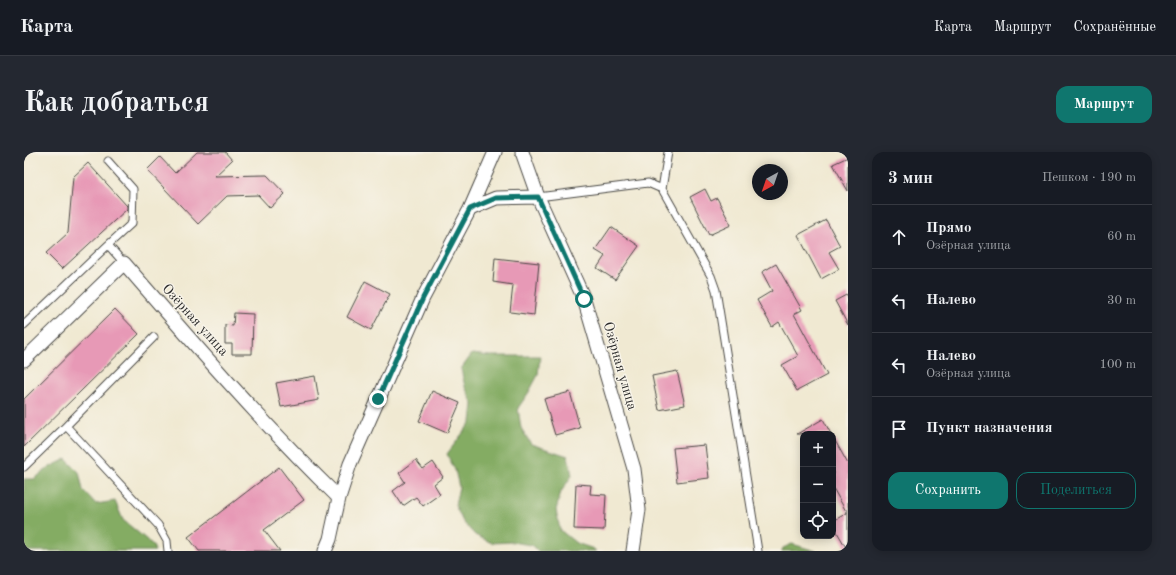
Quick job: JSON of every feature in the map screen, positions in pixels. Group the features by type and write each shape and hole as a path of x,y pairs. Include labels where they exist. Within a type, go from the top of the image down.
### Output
{"street":[{"path":"325,551 330,540 339,498 350,464 423,298 470,209 495,152"},
{"name":"Озёрная улица","path":"522,152 538,197 584,299 634,469 639,510 633,551"},
{"path":"470,209 496,198 538,197"},
{"path":"24,360 124,263"},
{"name":"Озёрная улица","path":"124,263 177,325 293,453 339,498"}],"lane":[{"path":"662,189 668,152"},
{"path":"24,325 132,223 133,189 108,162"},
{"path":"538,197 648,183 662,189 711,276 716,290 758,551"},
{"path":"108,245 124,263"},
{"path":"24,467 154,337"},
{"path":"66,426 158,524 167,541 168,551"}],"green space":[{"path":"472,354 490,356 540,356 538,375 518,408 521,428 531,444 568,456 572,475 561,492 556,510 560,530 576,543 596,551 538,551 531,545 512,542 492,543 475,535 463,522 455,505 459,487 455,470 447,454 471,422 473,404 465,387 461,369"},
{"path":"66,459 79,472 83,490 96,504 115,501 123,520 153,545 155,551 24,551 24,479 34,479 50,467"},
{"path":"792,544 816,551 781,551 783,548"}],"building":[{"path":"197,152 225,152 232,160 215,176 267,175 285,194 270,208 258,195 227,196 198,224 147,170 160,157 175,173"},
{"path":"848,157 848,191 833,164"},
{"path":"88,163 127,206 127,209 62,269 46,253 68,233 73,177"},
{"path":"705,189 711,201 717,198 731,225 709,235 690,197"},
{"path":"826,220 840,246 829,252 839,269 821,279 798,235"},
{"path":"611,227 639,246 615,280 597,268 605,256 595,250"},
{"path":"495,258 539,263 534,315 510,312 513,285 493,282"},
{"path":"776,264 802,310 794,314 827,375 797,391 782,365 798,356 779,322 772,327 757,300 772,291 762,272"},
{"path":"365,281 390,294 371,330 347,317"},
{"path":"848,294 848,325 835,301"},
{"path":"115,309 139,334 24,447 24,399"},
{"path":"234,313 253,314 252,354 232,354 232,344 225,344 225,325 233,326"},
{"path":"677,371 685,405 659,410 652,376"},
{"path":"315,376 319,400 281,407 276,383"},
{"path":"432,391 460,403 447,433 419,421"},
{"path":"570,392 580,428 555,435 544,399"},
{"path":"823,419 829,431 802,431"},
{"path":"836,442 848,464 848,551 836,530 836,519 847,513 836,493"},
{"path":"705,445 709,478 677,482 673,448"},
{"path":"416,460 423,469 433,462 443,477 434,484 440,494 423,506 416,497 403,506 393,491 405,482 399,473"},
{"path":"279,467 304,500 264,530 280,551 199,551 188,537"},
{"path":"576,484 591,485 590,494 606,495 604,530 574,529"}],"route":[{"path":"378,399 423,298 470,209 496,198 538,197 584,299"}]}
